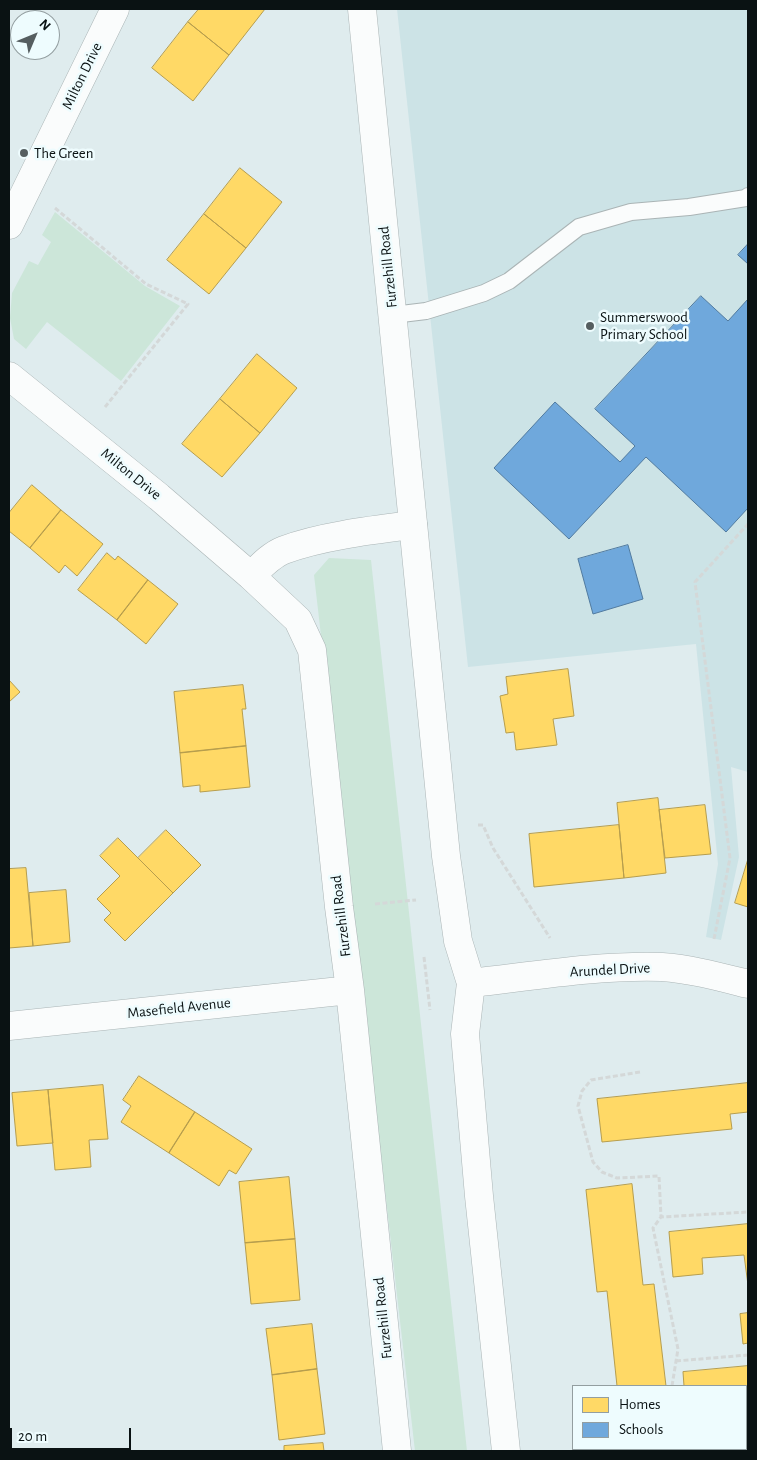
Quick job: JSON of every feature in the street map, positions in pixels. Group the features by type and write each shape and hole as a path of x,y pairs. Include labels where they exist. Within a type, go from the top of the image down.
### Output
{"street":[{"name":"Milton Drive","path":"9,225 115,9"},
{"name":"Furzehill Road","path":"362,9 446,856 458,941 471,983 465,1034 479,1196 506,1451"},
{"name":"Milton Drive","path":"9,376 160,497 251,576"},
{"path":"251,576 264,562 283,550 312,542 380,529 413,525"},
{"name":"Furzehill Road","path":"251,576 298,620 312,650 339,907 350,990 397,1451"},
{"name":"Arundel Drive","path":"471,983 616,967 664,967 708,973 748,984"},
{"name":"Masefield Avenue","path":"9,1026 350,990"}],"lane":[{"path":"393,315 426,311 484,293 509,281 579,227 631,212 689,207 746,198 748,196"}],"path":[{"path":"53,206 146,284 188,304 104,409"},
{"path":"714,938 730,858 695,582 748,524"},
{"path":"483,825 493,848 555,945"},
{"path":"339,907 416,900 416,890"},
{"path":"423,950 431,1019"},
{"path":"640,1072 591,1080 582,1091 578,1106 593,1162 602,1172 617,1178 659,1176 661,1217 653,1228 678,1349 672,1385"},
{"path":"661,1217 748,1212"},
{"path":"676,1361 748,1355"}],"shaded area":[{"name":"Summerswood Primary School","path":"397,9 748,9 748,772 731,767 739,857 721,940 706,937 718,864 696,644 468,667"}],"green space":[{"path":"55,212 145,286 180,306 121,381 47,322 26,349 14,339 10,318 12,293 29,261 38,265 51,242 42,235"},
{"path":"329,558 371,560 467,1451 415,1451 314,575"}],"building: Homes":[{"path":"199,9 265,9 229,55 188,22"},
{"path":"188,22 229,55 193,101 152,68"},
{"path":"240,168 282,202 246,248 204,214"},
{"path":"204,214 246,248 209,294 167,260"},
{"path":"257,354 297,388 260,433 220,399"},
{"path":"220,399 260,433 222,477 182,444"},
{"path":"32,485 61,510 30,548 9,531 9,513"},
{"path":"61,510 103,544 77,576 65,565 59,573 30,548"},
{"path":"107,553 115,560 118,556 148,580 117,620 78,590"},
{"path":"148,580 178,604 146,644 117,620"},
{"path":"568,669 574,716 553,719 557,745 516,750 514,732 506,733 500,696 508,694 506,677"},
{"path":"9,680 20,692 9,702"},
{"path":"243,685 246,709 242,709 246,746 180,753 174,692"},
{"path":"246,746 250,787 200,792 200,785 183,787 180,753"},
{"path":"658,798 666,873 624,878 617,803"},
{"path":"705,805 711,854 665,858 659,810"},
{"path":"619,825 624,878 534,887 529,834"},
{"path":"166,830 201,865 173,893 138,858"},
{"path":"118,838 173,893 125,941 104,920 111,913 97,899 120,876 100,856"},
{"path":"748,859 748,907 735,903"},
{"path":"26,868 33,946 9,948 9,869"},
{"path":"66,890 70,942 33,946 29,893"},
{"path":"139,1076 195,1112 169,1153 121,1122 131,1106 123,1100"},
{"path":"748,1083 748,1112 730,1114 732,1129 602,1142 597,1099"},
{"path":"103,1085 108,1139 89,1140 91,1167 55,1170 48,1090"},
{"path":"48,1090 53,1143 17,1146 12,1093"},
{"path":"195,1112 252,1149 236,1174 229,1170 219,1186 169,1153"},
{"path":"289,1177 295,1239 245,1243 239,1182"},
{"path":"632,1184 643,1285 654,1284 666,1385 617,1385 607,1291 597,1292 586,1190"},
{"path":"748,1224 748,1285 744,1255 702,1258 703,1274 673,1277 669,1232"},
{"path":"295,1239 300,1300 251,1304 245,1243"},
{"path":"748,1313 748,1343 743,1344 740,1314"},
{"path":"312,1324 317,1369 272,1375 266,1329"},
{"path":"748,1366 748,1396 747,1385 684,1385 683,1372"},
{"path":"317,1369 325,1434 279,1440 272,1375"},
{"path":"323,1443 324,1451 284,1451 284,1446"},
{"path":"614,1450 660,1450 660,1451"}],"building: Schools":[{"path":"748,244 748,264 738,255"},
{"path":"701,296 728,321 748,299 748,508 726,532 646,457 569,539 494,468 555,402 620,462 635,446 595,409"},
{"path":"628,545 643,599 593,614 578,559"}],"place":[{"name":"The Green","path":"24,153"},
{"name":"Summerswood Primary School","path":"590,326"}]}
